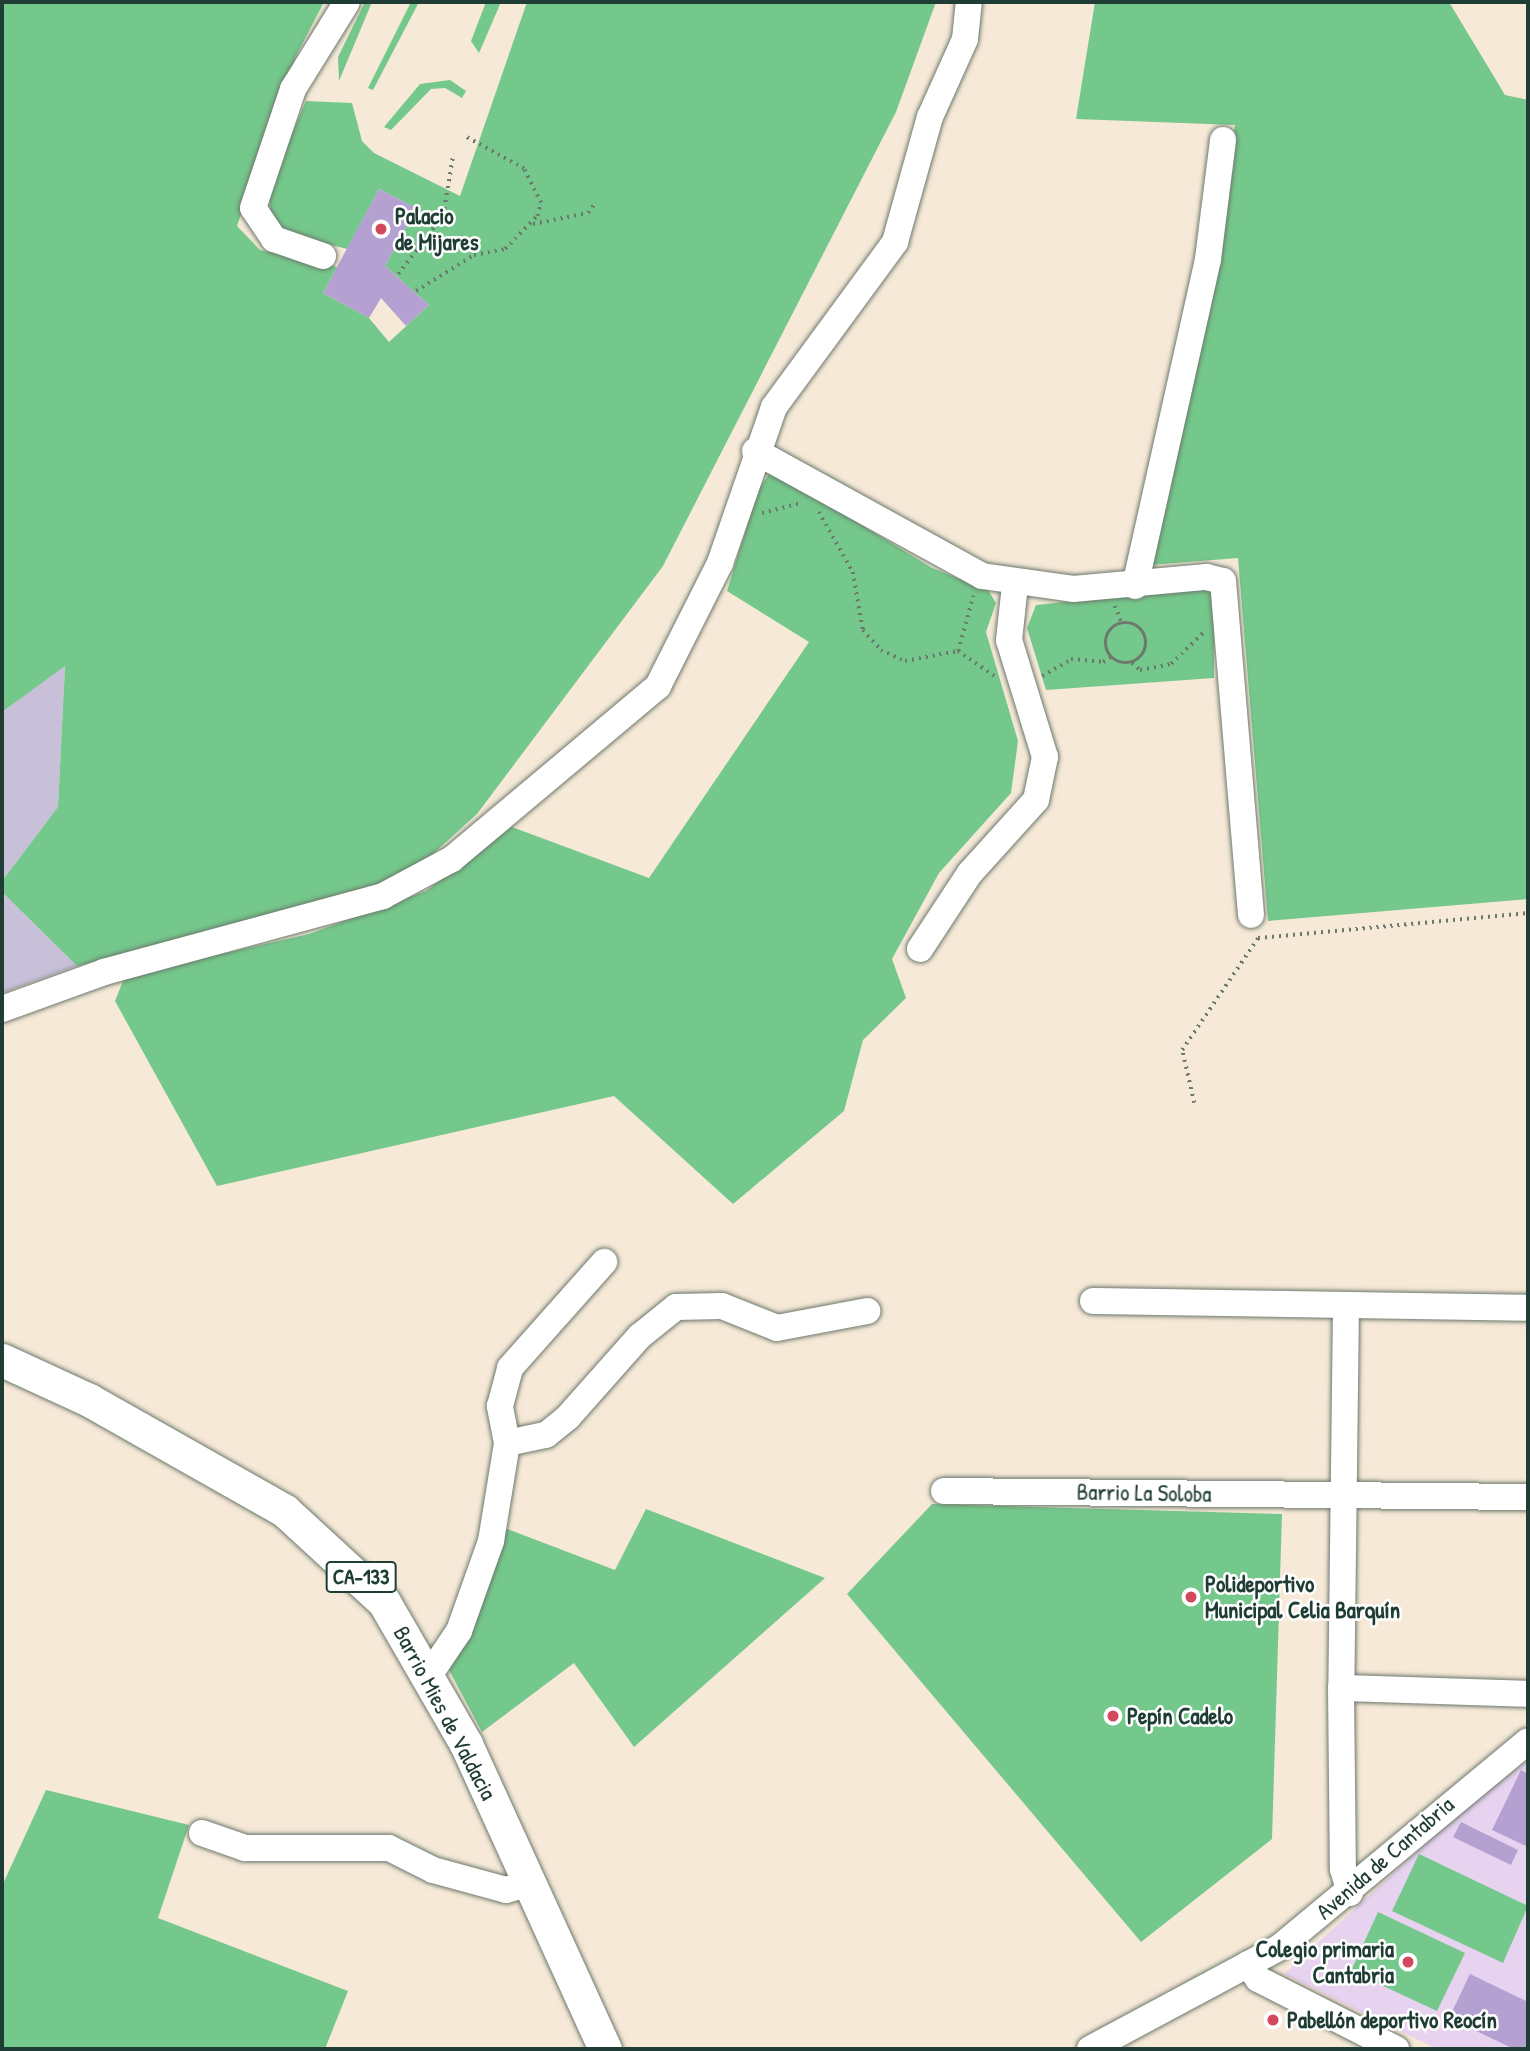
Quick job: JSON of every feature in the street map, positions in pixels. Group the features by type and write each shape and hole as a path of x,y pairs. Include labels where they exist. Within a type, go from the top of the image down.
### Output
{"main road":[{"name":"Barrio Mies de Valdacia","path":"2,1360 89,1400 285,1511 384,1602 430,1674 530,1883 605,2049"}],"street":[{"path":"323,256 274,239 253,208 293,89 347,2"},
{"path":"2,1009 104,972 383,896 452,859 658,686 715,575 755,451 774,407 895,242 930,117 965,39 969,2"},
{"path":"1135,586 1208,259 1223,140"},
{"path":"755,451 982,576 1015,585 1135,586 1219,579 1230,614 1251,915"},
{"path":"920,949 970,873 1037,800 1045,757 1009,640 1015,585"},
{"path":"430,1674 458,1631 491,1541 507,1443 500,1406 510,1368 604,1262"},
{"path":"1093,1301 1528,1308"},
{"path":"1346,1305 1341,1688 1343,1869 1350,1893"},
{"path":"507,1443 522,1445 561,1423 640,1336 676,1307 722,1306 777,1328 867,1311"},
{"name":"Barrio La Soloba","path":"944,1492 1528,1497"},
{"path":"1341,1688 1528,1694"},
{"name":"Avenida de Cantabria","path":"1090,2049 1248,1964 1350,1893 1453,1798 1528,1741"},
{"path":"202,1833 244,1848 389,1848 433,1870 493,1887 530,1883"},
{"path":"1248,1964 1258,1979 1396,2049"}],"path":[{"path":"416,291 474,256 505,249 531,224 541,203 524,169 466,136"},
{"path":"398,274 443,216 453,154"},
{"path":"531,224 588,213 595,203"},
{"path":"731,527 782,505 812,502 853,572 870,642 905,661 958,651 982,576"},
{"path":"1132,663 1143,655 1145,635 1122,623 1110,631 1107,651 1117,662 1132,663 1140,670 1171,664 1193,638 1230,614"},
{"path":"1194,1103 1182,1050 1258,938 1528,913"}],"shaded area":[{"path":"65,665 58,807 2,881 2,712"},
{"path":"2,892 77,966 2,993"},
{"path":"1528,1761 1528,2049 1437,2049 1284,1974 1463,1809"}],"green space":[{"path":"2,2 324,2 296,56 237,226 260,250 337,267 323,293 369,318 389,342 429,305 385,266 416,208 379,189 347,249 285,233 271,220 269,188 306,101 352,103 362,141 374,153 460,196 527,2 936,2 896,112 663,566 477,814 415,870 356,895 77,966 2,892 2,881 58,807 65,666 2,712"},
{"path":"365,2 372,2 339,81 338,57"},
{"path":"411,2 419,2 373,90 368,88"},
{"path":"486,2 501,2 479,53 471,41"},
{"path":"1095,2 1449,2 1505,95 1528,100 1528,899 1268,921 1238,558 1150,565 1200,351 1235,125 1076,119"},
{"path":"450,80 466,91 462,98 445,88 431,89 391,130 384,127 420,84"},
{"path":"772,470 932,568 988,590 996,603 986,632 1018,741 1011,793 939,873 892,959 906,998 863,1040 844,1111 733,1204 614,1096 217,1186 115,1001 125,976 309,934 426,891 512,827 649,878 809,642 727,591 758,490"},
{"path":"1204,587 1214,596 1214,678 1046,690 1027,628 1036,605"},
{"name":"Pepín Cadelo","path":"932,1504 1282,1514 1272,1839 1141,1942 847,1594"},
{"path":"646,1509 825,1578 634,1747 574,1663 482,1732 448,1668 502,1527 615,1570"},
{"path":"46,1790 189,1825 158,1918 348,1991 325,2049 2,2049 2,1886"},
{"path":"1419,1854 1528,1906 1503,1963 1392,1911"},
{"name":"Colegio primaria Cantabria","path":"1378,1912 1465,1953 1437,2011 1351,1971"}],"building":[{"name":"Palacio de Mijares","path":"379,189 416,208 385,266 429,305 406,326 381,298 369,318 323,293"},
{"path":"1521,1770 1528,1774 1528,1847 1492,1830"},
{"path":"1461,1822 1518,1850 1511,1865 1453,1837"},
{"path":"1470,1974 1528,2002 1528,2049 1514,2049 1449,2018"}],"place":[{"name":"Palacio de Mijares","path":"381,229"},
{"name":"Polideportivo Municipal Celia Barquín","path":"1191,1597"},
{"name":"Pepín Cadelo","path":"1113,1716"},
{"name":"Colegio primaria Cantabria","path":"1408,1962"},
{"name":"Pabellón deportivo Reocín","path":"1273,2020"}]}
